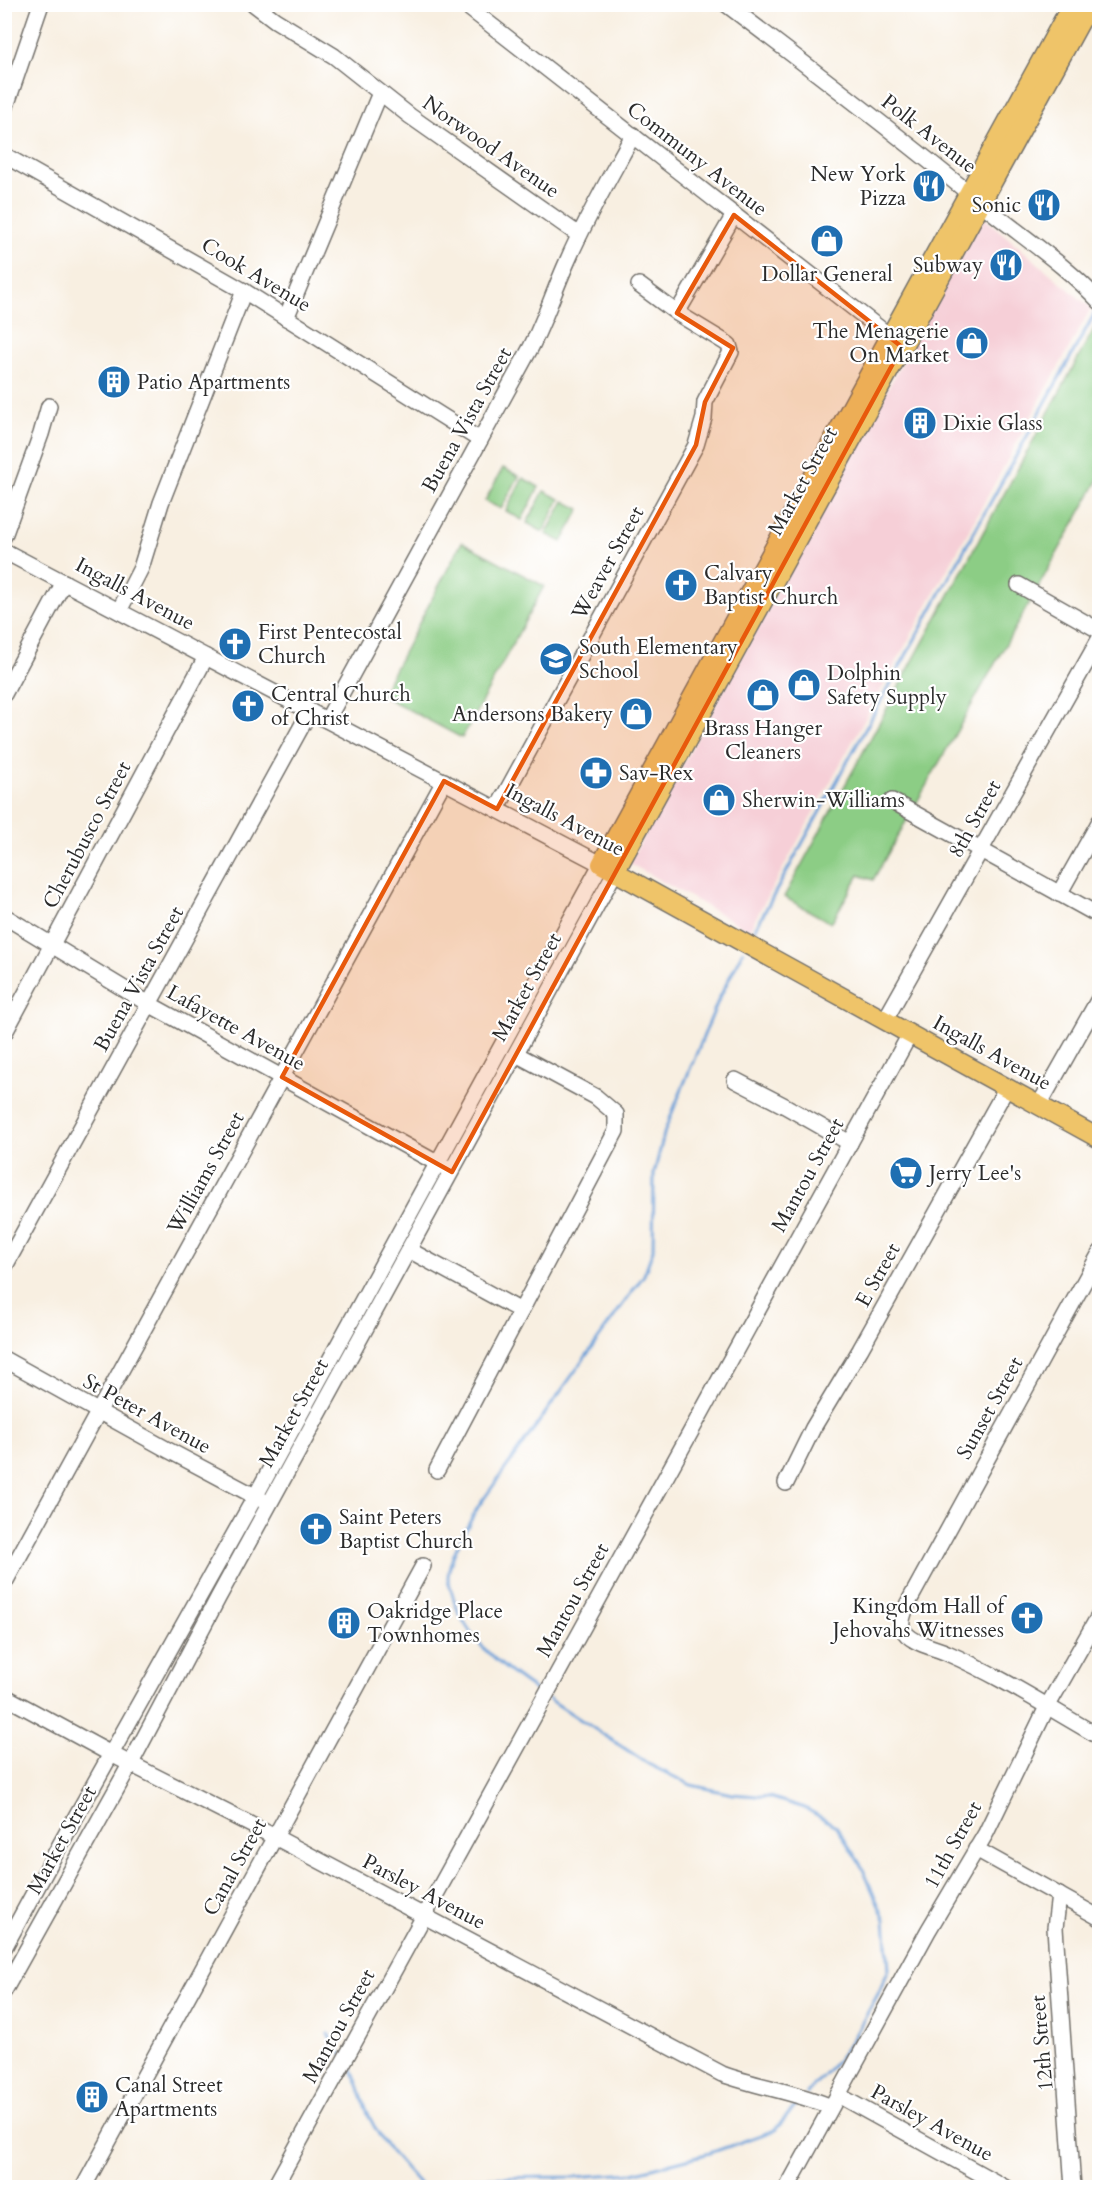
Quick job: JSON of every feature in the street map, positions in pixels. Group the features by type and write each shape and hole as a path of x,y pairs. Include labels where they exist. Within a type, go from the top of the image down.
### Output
{"main road":[{"name":"Market Street","path":"975,198 1072,4"},
{"name":"Market Street","path":"608,868 975,198 1090,4"},
{"name":"Ingalls Avenue","path":"608,868 1100,1138"}],"street":[{"name":"Norwood Avenue","path":"254,4 275,20 334,56 380,93 579,236"},
{"name":"Communy Avenue","path":"464,4 896,341"},
{"name":"Polk Avenue","path":"726,4 838,88 1074,277 1100,302"},
{"path":"4,112 36,6"},
{"path":"286,318 380,93"},
{"name":"Buena Vista Street","path":"327,720 546,317 579,236 633,135"},
{"name":"Cook Avenue","path":"4,155 244,291 480,440"},
{"path":"639,285 677,313 734,215"},
{"path":"119,611 141,568 164,495 244,291"},
{"name":"Weaver Street","path":"497,809 696,445 704,418 705,402 731,352 730,346 677,313"},
{"path":"4,536 48,405"},
{"name":"Ingalls Avenue","path":"4,551 608,868"},
{"path":"4,694 64,582"},
{"path":"1019,585 1100,631"},
{"name":"8th Street","path":"885,1020 1100,638"},
{"name":"Cherubusco Street","path":"4,1034 206,657"},
{"name":"Buena Vista Street","path":"4,1268 310,711"},
{"name":"Williams Street","path":"4,1584 444,781"},
{"path":"892,801 1100,916"},
{"path":"1059,894 1100,821"},
{"name":"Market Street","path":"4,1991 131,1763 516,1054 608,868"},
{"name":"Market Street","path":"4,1948 255,1497 437,1163 608,868"},
{"name":"Lafayette Avenue","path":"4,916 149,1004 452,1172"},
{"path":"1039,1105 1100,997"},
{"name":"Mantou Street","path":"274,2187 910,1034"},
{"path":"437,1470 616,1131 615,1114 596,1097 516,1054"},
{"path":"735,1080 849,1143"},
{"name":"E Street","path":"786,1483 813,1428 860,1350 1007,1087"},
{"path":"409,1250 521,1311"},
{"name":"Sunset Street","path":"1047,1707 972,1665 920,1643 903,1631 902,1619 1100,1253"},
{"name":"St Peter Avenue","path":"4,1359 270,1504"},
{"name":"Canal Street","path":"83,2187 423,1566"},
{"name":"11th Street","path":"787,2187 835,2101 896,1979 976,1849 1047,1707 1100,1614"},
{"name":"Parsley Avenue","path":"4,1696 111,1754 424,1915 722,2074 815,2100 835,2101 1006,2187"},
{"path":"1047,1707 1100,1737"},
{"path":"976,1849 1100,1918"},
{"name":"12th Street","path":"1059,1895 1055,1928 1073,2187"}],"highlighted area":[{"path":"734,215 902,347 452,1172 282,1077 444,781 497,809 696,445 705,402 733,348 677,313"}],"shaded area":[{"path":"982,216 1091,308 749,930 629,863"}],"green space":[{"path":"1099,320 1099,479 873,880 859,875 831,923 784,897"},
{"path":"503,468 519,476 501,509 485,501"},
{"path":"523,478 539,487 522,520 506,511"},
{"path":"544,491 560,499 543,532 527,523"},
{"path":"564,501 580,509 562,542 546,534"},
{"path":"462,542 544,586 462,738 381,695"}],"waterway":[{"path":"749,940 1096,311"},
{"path":"541,1694 499,1663 475,1639 458,1610 448,1582 451,1562 478,1507 644,1275 653,1250 654,1174 665,1130 718,1001 743,951"},
{"path":"549,1699 650,1765 691,1785 732,1794 769,1797 805,1808 836,1826 862,1867 885,1920 889,1969 854,2037 838,2059 807,2093"},
{"path":"328,2034 342,2055"},
{"path":"348,2063 378,2133 391,2152 423,2188"},
{"path":"433,2188 443,2182 476,2178 573,2177 633,2173 710,2153 775,2130 799,2102"}],"place":[{"name":"New York Pizza","path":"929,186"},
{"name":"Sonic","path":"1044,205"},
{"name":"Dollar General","path":"827,241"},
{"name":"Subway","path":"1006,265"},
{"name":"The Menagerie On Market","path":"972,343"},
{"name":"Patio Apartments","path":"114,382"},
{"name":"Dixie Glass","path":"920,423"},
{"name":"Calvary Baptist Church","path":"681,585"},
{"name":"First Pentecostal Church","path":"235,644"},
{"name":"South Elementary School","path":"556,659"},
{"name":"Dolphin Safety Supply","path":"804,685"},
{"name":"Brass Hanger Cleaners","path":"763,695"},
{"name":"Central Church of Christ","path":"248,706"},
{"name":"Andersons Bakery","path":"636,714"},
{"name":"Sav-Rex","path":"596,773"},
{"name":"Sherwin-Williams","path":"719,800"},
{"name":"Jerry Lee's","path":"906,1173"},
{"name":"Saint Peters Baptist Church","path":"316,1529"},
{"name":"Kingdom Hall of Jehovahs Witnesses","path":"1027,1618"},
{"name":"Oakridge Place Townhomes","path":"344,1623"},
{"name":"Canal Street Apartments","path":"92,2097"}]}
